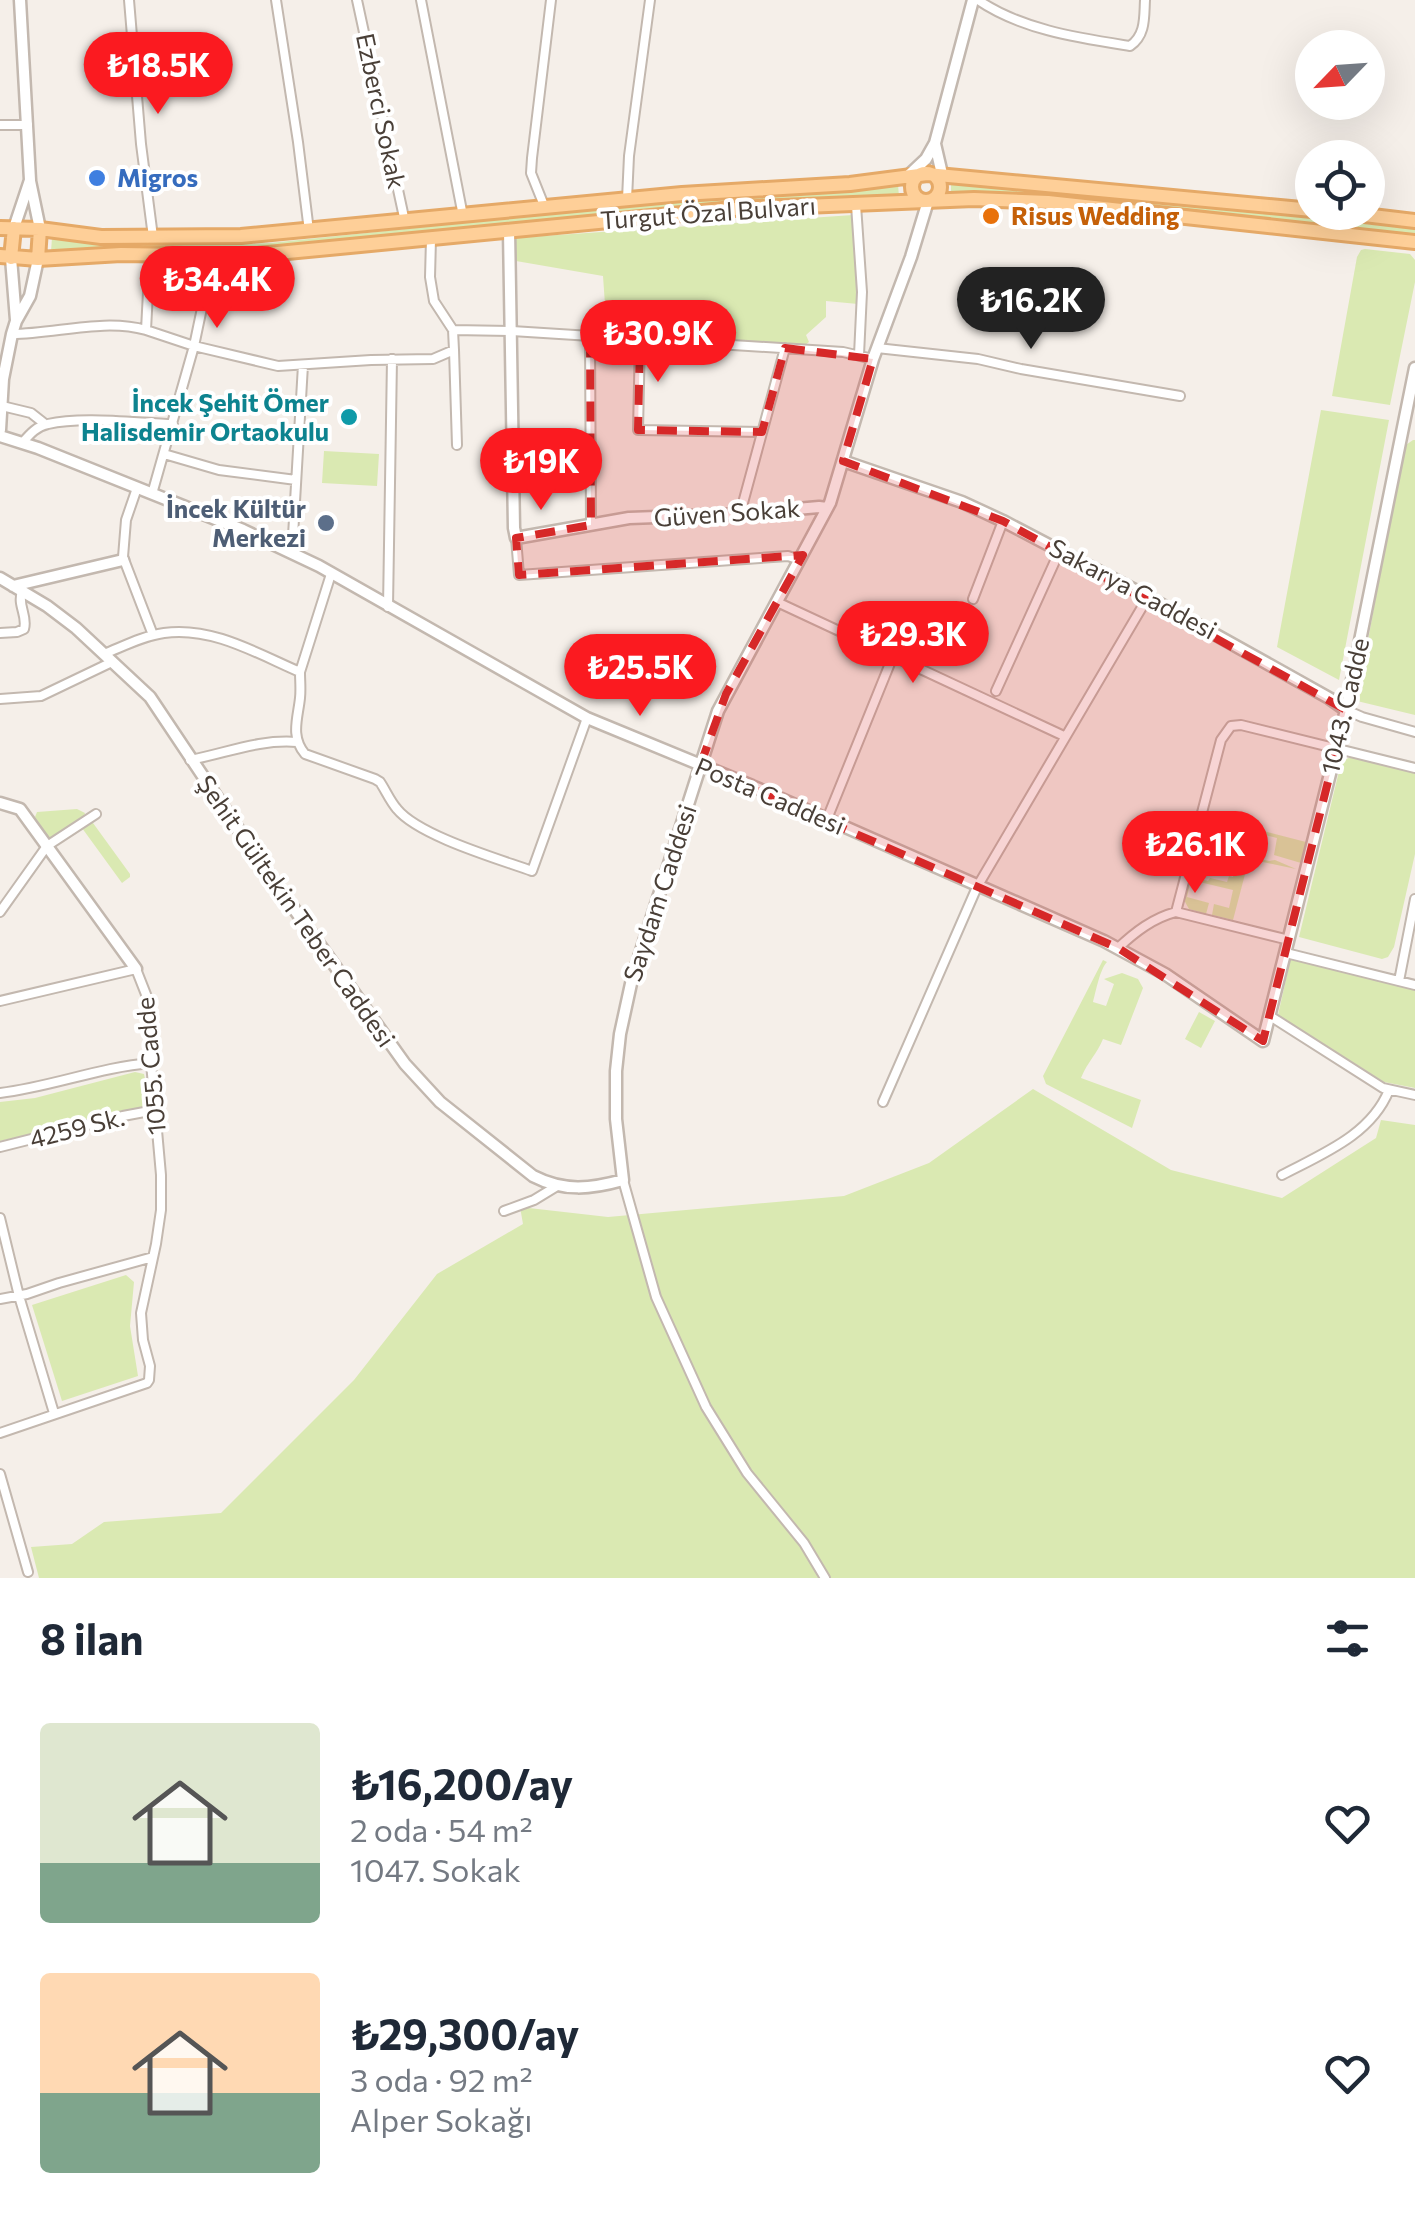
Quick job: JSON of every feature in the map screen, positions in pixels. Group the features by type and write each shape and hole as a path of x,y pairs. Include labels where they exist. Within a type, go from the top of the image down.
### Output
{"main road":[{"name":"Turgut Özal Bulvarı","path":"7,228 102,237 240,236 627,199 850,184 909,174 1295,208"},
{"path":"934,174 940,186 936,198 928,201 916,196 912,188 918,176 934,174"},
{"name":"Turgut Özal Bulvarı","path":"6,257 247,256 683,213 1004,199 1415,242"},
{"path":"1385,217 1415,221"},
{"path":"6,257 7,228"},
{"path":"38,259 40,229"}],"street":[{"path":"20,0 30,180 40,229"},
{"path":"129,0 153,237"},
{"path":"276,0 309,231"},
{"name":"Ezberci Sokak","path":"357,0 404,222"},
{"path":"420,0 463,216"},
{"path":"544,208 531,173 551,0"},
{"path":"627,199 650,0"},
{"path":"909,174 926,159 935,142 976,0 1025,24 1130,46 1142,32 1145,0"},
{"path":"0,124 28,125"},
{"path":"934,174 935,142"},
{"path":"7,228 30,180"},
{"name":"Saydam Caddesi","path":"826,1578 804,1543 736,1456 692,1380 656,1297 623,1180 616,1118 616,1071 632,980 718,710 828,508 875,353 928,201"},
{"path":"856,203 862,292 859,354"},
{"path":"509,230 518,574 788,556 800,560"},
{"path":"431,239 434,302 454,330 457,445"},
{"path":"146,330 150,254"},
{"path":"152,494 194,346 212,256"},
{"path":"6,257 16,321"},
{"path":"0,433 2,378 12,334 30,296 38,259"},
{"path":"12,334 131,326 278,366 433,359 454,350"},
{"path":"454,330 978,359 1180,396"},
{"path":"590,336 590,525"},
{"path":"640,339 638,430 762,432"},
{"path":"740,514 785,348"},
{"path":"388,606 392,359"},
{"path":"292,553 303,365"},
{"name":"1043. Cadde","path":"1263,1041 1346,710 1409,434 1415,368"},
{"path":"2,406 31,413 45,424"},
{"path":"23,442 45,424 80,420 173,424"},
{"name":"Posta Caddesi","path":"0,433 244,530 319,566 586,718 1118,948 1165,974 1263,1041"},
{"path":"164,454 219,470 296,480"},
{"name":"Sakarya Caddesi","path":"843,460 1004,521 1148,596 1346,710 1415,732"},
{"path":"136,488 126,520 123,560 153,635"},
{"name":"Güven Sokak","path":"516,538 629,518 828,508"},
{"path":"973,599 1004,521"},
{"path":"996,691 1060,550"},
{"path":"0,632 18,632 25,627 17,589 123,560"},
{"path":"331,574 300,672 297,742 304,754 312,758 380,782 400,813 416,824 470,850 532,870 586,718"},
{"name":"Şehit Gültekin Teber Caddesi","path":"0,578 62,617 150,697 190,760 405,1064 469,1126 533,1176 557,1186"},
{"path":"883,1102 977,887 1148,596"},
{"path":"777,602 1064,736"},
{"path":"0,699 41,696 153,635 178,632 246,648 300,672"},
{"path":"827,819 893,656"},
{"path":"1176,912 1222,740 1231,726 1241,725 1415,768"},
{"path":"190,760 248,744 297,742"},
{"name":"1055. Cadde","path":"0,803 20,809 136,968 149,1002 161,1195 142,1313 149,1380 54,1414"},
{"path":"0,912 47,846 96,814"},
{"path":"1399,981 1415,899"},
{"path":"1118,948 1147,924 1176,912 1289,940"},
{"path":"1286,953 1415,985"},
{"path":"0,1000 136,968"},
{"path":"1270,1016 1389,1090 1415,1095"},
{"path":"0,1093 151,1064"},
{"path":"1282,1175 1350,1137 1380,1110 1389,1090"},
{"name":"4259 Sk.","path":"0,1147 155,1110"},
{"path":"504,1211 557,1186 584,1189 623,1180"},
{"path":"0,1218 54,1414 0,1432"},
{"path":"0,1299 153,1256"},
{"path":"0,1474 28,1572"}],"highlighted area":[{"path":"590,337 640,339 638,430 762,432 785,348 873,359 843,461 1003,521 1346,710 1263,1041 1118,948 700,766 726,694 803,555 519,575 516,538 591,525"}],"green space":[{"path":"951,182 1295,217 1295,222 1038,194 986,192 951,196"},
{"path":"898,184 899,197 723,202 251,250 51,251 52,238 102,243 270,243 694,199"},
{"path":"853,215 858,304 826,301 826,317 806,335 809,342 804,346 607,333 603,276 516,261 513,238"},
{"path":"1385,226 1415,229 1415,235 1369,230 1385,230"},
{"path":"1365,249 1410,254 1415,260 1415,282 1390,405 1332,396 1357,257"},
{"path":"1321,410 1389,420 1339,680 1277,647"},
{"path":"1413,440 1415,715 1357,701 1403,447"},
{"path":"324,451 379,454 377,486 322,483"},
{"path":"1351,756 1415,773 1415,854 1394,947 1382,959 1299,937 1341,763"},
{"path":"77,809 84,816 53,838 49,838 35,817 37,812"},
{"path":"1204,816 1306,842 1301,863 1274,855 1277,838 1256,833 1251,857 1275,860 1296,869 1249,859 1233,920 1212,915 1214,904 1229,908 1233,890 1191,880 1187,897 1209,903 1206,914 1189,909 1184,900 1190,876 1227,882 1229,876 1233,877 1237,859 1219,854 1213,857 1206,876 1191,872 1197,846 1236,851 1243,828 1220,826 1214,846 1198,842"},
{"path":"93,823 130,874 122,883 82,828"},
{"path":"1291,957 1415,989 1415,1088 1384,1082 1278,1015"},
{"path":"1103,960 1107,962 1093,1002 1106,1006 1114,984 1104,979 1122,973 1138,979 1143,988 1121,1045 1103,1039 1081,1078 1141,1100 1132,1128 1046,1084 1043,1076"},
{"path":"1199,1012 1215,1021 1201,1048 1185,1039"},
{"path":"135,1072 144,1074 150,1103 142,1108 0,1141 0,1102 35,1098"},
{"path":"1033,1089 1171,1170 1282,1198 1376,1138 1381,1120 1415,1125 1415,1578 39,1578 31,1547 72,1544 104,1522 221,1513 354,1380 437,1274 523,1224 520,1207 608,1217 844,1196 929,1163"},
{"path":"126,1275 134,1282 130,1326 138,1376 62,1401 32,1305"}],"place":[{"name":"Migros","path":"97,178"},
{"name":"Risus Wedding","path":"991,216"},
{"name":"İncek Şehit Ömer Halisdemir Ortaokulu","path":"349,417"},
{"name":"İncek Kültür Merkezi","path":"326,523"}]}
